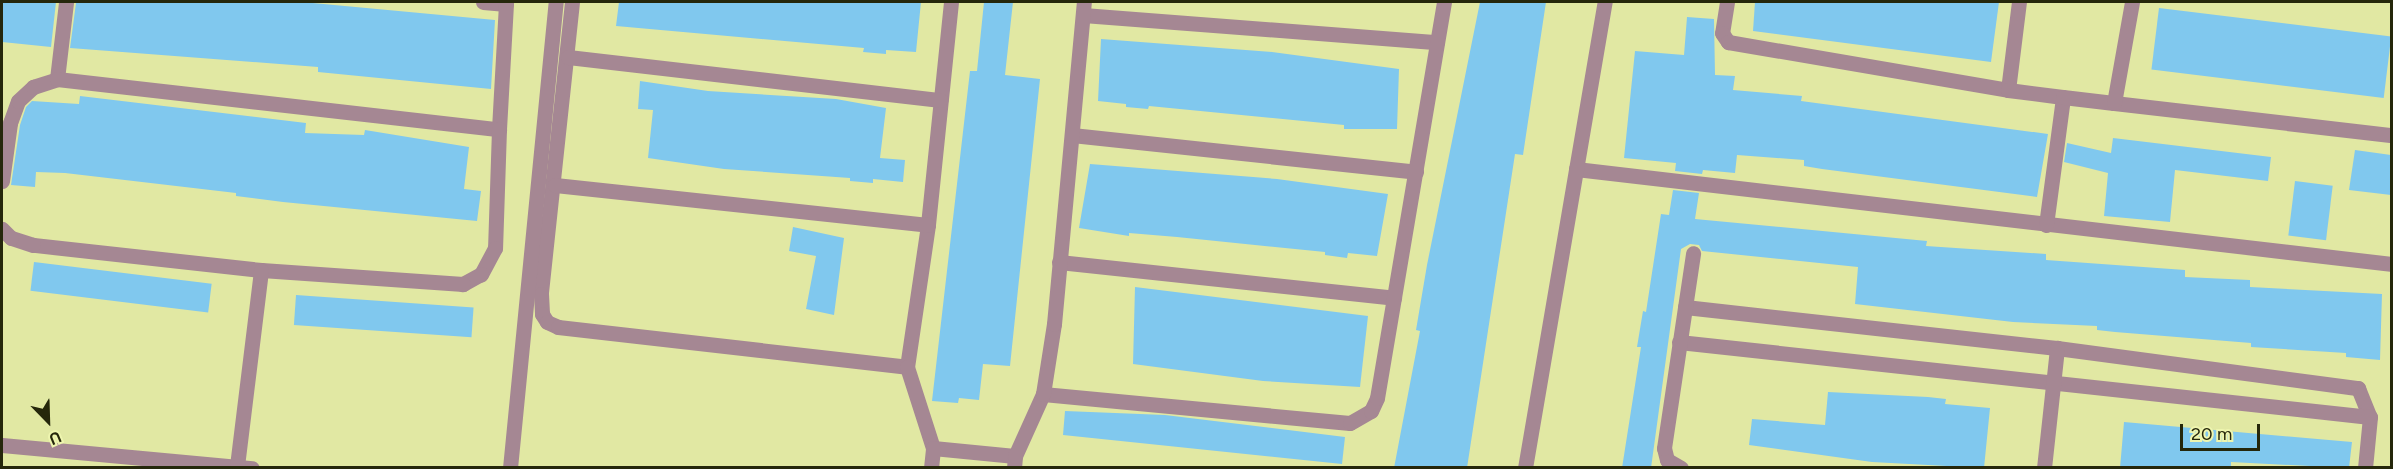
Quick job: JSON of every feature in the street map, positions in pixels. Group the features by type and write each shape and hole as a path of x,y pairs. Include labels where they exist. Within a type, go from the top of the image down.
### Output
{"street":[{"path":"57,79 66,2"},
{"path":"2,229 11,238 33,245 261,270 444,285 471,281 490,263 495,248 506,3 483,2"},
{"path":"510,468 556,2"},
{"path":"572,2 555,185 540,305 547,322 558,327 907,367"},
{"path":"931,468 933,448 907,367 928,225 951,2"},
{"path":"1043,394 1350,423 1371,411 1377,398 1444,2"},
{"path":"1525,468 1605,2"},
{"path":"1727,2 1722,33 1728,42 2008,90 2391,135"},
{"path":"2008,90 2019,2"},
{"path":"2114,103 2132,2"},
{"path":"933,448 1015,462 1043,394 1059,262 1083,8 1437,42"},
{"path":"568,57 941,100"},
{"path":"2,181 9,123 18,101 33,87 57,79 499,129"},
{"path":"2046,225 2063,97"},
{"path":"1072,135 1416,172"},
{"path":"1576,169 2391,264"},
{"path":"555,185 928,225"},
{"path":"1681,468 1667,460 1664,448 1693,253"},
{"path":"1059,262 1394,298"},
{"path":"2,445 244,467 261,270"},
{"path":"1685,307 2057,348 2358,388 2370,417 2365,468"},
{"path":"1679,342 2370,417"},
{"path":"2044,468 2057,348"}],"building":[{"path":"2,2 56,2 51,47 2,42"},
{"path":"302,2 495,20 491,89 318,72 318,67 70,48 76,3"},
{"path":"619,2 921,2 916,52 886,50 886,54 863,52 864,48 616,26"},
{"path":"984,2 1013,2 1005,75 1040,79 1010,366 983,364 979,400 959,398 958,403 932,401 970,71 977,71"},
{"path":"1480,2 1546,2 1523,155 1515,154 1467,468 1394,468 1420,331 1416,330 1427,265"},
{"path":"1755,2 1999,2 1991,62 1753,31"},
{"path":"2159,8 2391,37 2384,98 2151,70"},
{"path":"1687,17 1714,19 1715,75 1735,76 1733,90 1802,96 1801,101 2048,134 2037,197 1822,169 1804,166 1804,160 1737,155 1735,173 1703,170 1702,174 1675,171 1676,163 1624,158 1635,51 1684,55"},
{"path":"1101,39 1272,52 1399,69 1397,129 1344,129 1344,125 1149,106 1148,109 1126,107 1126,104 1098,101"},
{"path":"640,81 708,91 836,99 886,108 880,158 905,160 903,182 873,179 873,183 850,181 850,178 724,169 648,158 653,110 638,109"},
{"path":"80,96 306,123 305,133 364,135 365,130 469,147 464,189 481,191 477,221 283,202 236,196 236,193 65,173 36,172 35,187 11,185 20,125 26,107 32,101 79,104"},
{"path":"2113,138 2271,157 2268,181 2175,170 2170,222 2104,216 2108,173 2064,162 2067,143 2111,153"},
{"path":"2355,150 2391,155 2391,195 2349,190"},
{"path":"1090,164 1277,179 1388,194 1377,256 1348,253 1347,258 1325,255 1325,252 1129,233 1129,236 1079,228"},
{"path":"2295,181 2333,186 2326,240 2288,236"},
{"path":"1673,190 1699,193 1695,219 1927,241 1926,246 2046,254 2046,260 2185,270 2185,277 2250,280 2250,287 2382,294 2380,360 2346,357 2346,353 2251,347 2251,343 2097,330 2097,326 2013,322 1855,304 1858,267 1702,251 1699,245 1690,244 1681,249 1651,468 1622,468 1641,347 1637,347 1643,311 1646,312 1661,214 1669,215"},
{"path":"793,227 844,238 834,315 806,309 816,256 789,251"},
{"path":"34,262 212,284 208,313 30,291"},
{"path":"1135,287 1368,316 1360,387 1263,381 1133,364"},
{"path":"296,295 474,307 471,337 294,325"},
{"path":"1828,392 1928,397 1946,399 1945,404 1990,408 1984,468 1872,462 1749,445 1752,419 1825,425"},
{"path":"1065,411 1165,415 1345,437 1342,464 1063,435"},
{"path":"2124,422 2352,442 2349,468 2231,462 2231,468 2120,468"}]}
